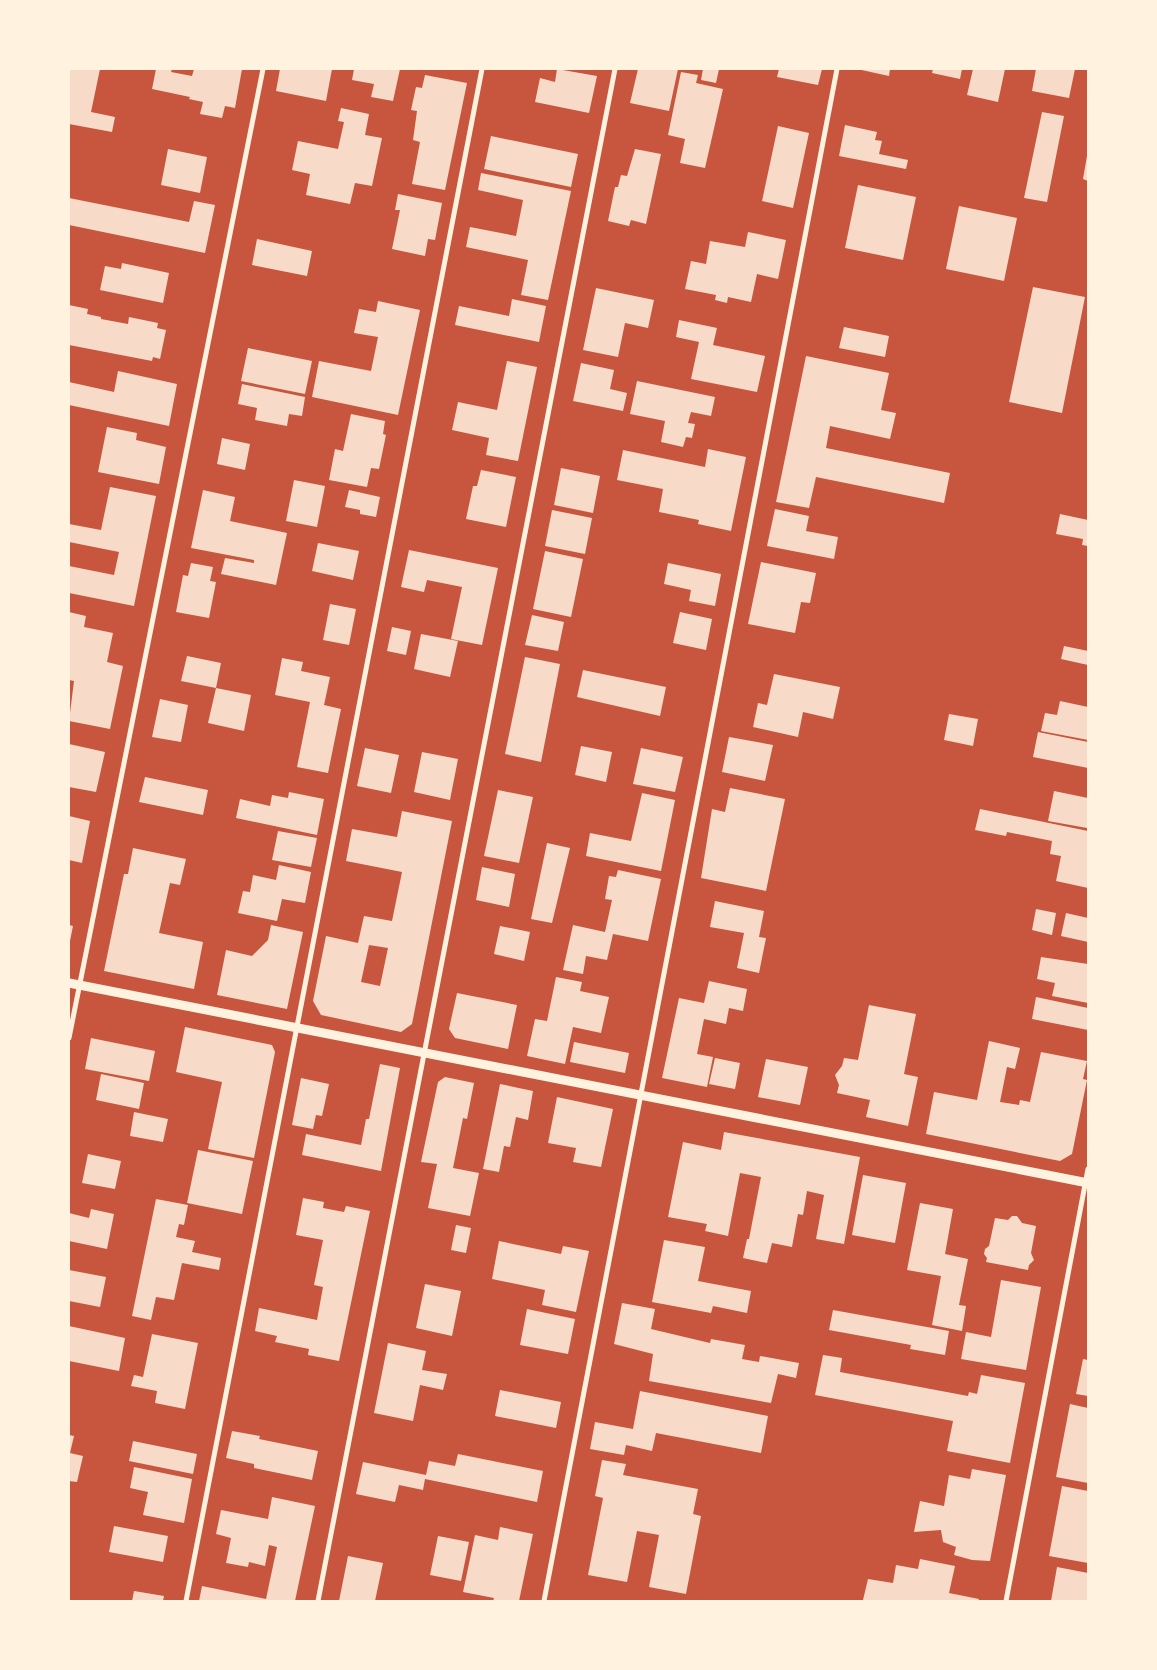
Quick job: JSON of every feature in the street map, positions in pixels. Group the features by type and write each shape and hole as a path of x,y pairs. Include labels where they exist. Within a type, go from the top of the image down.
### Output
{"street":[{"path":"69,1038 262,69"},
{"path":"186,1601 482,69"},
{"path":"318,1601 615,69"},
{"path":"544,1601 837,69"},
{"path":"69,982 1087,1183"},
{"path":"1006,1601 1087,1183 1088,1169"}],"building":[{"path":"69,69 100,69 91,112 115,117 112,132 69,124"},
{"path":"156,69 172,69 171,72 192,76 194,69 242,69 235,108 225,106 222,118 200,114 203,102 189,99 190,97 152,89"},
{"path":"280,69 332,69 326,101 276,91"},
{"path":"354,69 400,69 393,101 371,97 374,84 352,80"},
{"path":"557,69 597,76 589,113 535,102 540,78 555,82"},
{"path":"638,69 678,69 669,111 630,103"},
{"path":"703,69 719,69 716,83 701,80"},
{"path":"779,69 822,69 818,85 777,77"},
{"path":"857,69 890,69 889,76"},
{"path":"933,69 962,69 960,79 932,73"},
{"path":"973,69 1005,69 998,102 967,95"},
{"path":"1036,69 1075,69 1069,98 1032,91"},
{"path":"681,72 698,75 696,83 723,89 705,168 680,163 685,139 668,135"},
{"path":"425,75 467,83 445,190 412,184 420,142 413,140 417,111 411,110 416,87 422,88"},
{"path":"341,108 369,114 365,135 382,138 372,186 355,183 350,204 306,195 310,174 292,170 298,141 338,149 344,122 338,121"},
{"path":"1042,112 1064,116 1047,202 1024,198"},
{"path":"845,125 877,132 875,140 882,141 879,154 908,160 906,169 839,156"},
{"path":"778,126 809,133 793,208 762,201"},
{"path":"491,136 578,154 571,187 484,169"},
{"path":"168,149 207,157 200,193 161,185"},
{"path":"635,149 661,154 646,224 631,220 629,226 608,221 615,187 618,187 621,175 627,176"},
{"path":"1088,156 1088,181 1083,179"},
{"path":"481,173 571,191 548,300 521,295 528,260 466,247 470,227 516,236 523,200 478,190"},
{"path":"858,185 916,197 903,260 845,248"},
{"path":"398,194 442,203 435,240 428,239 425,256 392,249 400,210 395,210"},
{"path":"69,198 189,222 194,201 215,205 205,253 69,225"},
{"path":"959,206 1017,218 1004,281 946,269"},
{"path":"748,232 786,240 778,279 757,274 751,302 728,297 727,303 715,300 716,295 685,289 691,261 706,264 710,241 745,247"},
{"path":"257,239 312,251 307,276 252,265"},
{"path":"122,263 169,273 163,303 100,290 105,266 121,269"},
{"path":"1033,287 1085,297 1062,413 1009,402"},
{"path":"596,288 654,300 648,328 625,323 618,357 583,350"},
{"path":"512,299 546,306 539,342 455,325 459,306 509,316"},
{"path":"378,301 420,310 398,415 312,397 319,361 371,371 378,337 354,333 359,309 376,312"},
{"path":"69,305 88,309 87,314 101,317 101,319 128,324 129,317 158,323 157,328 166,330 160,359 153,357 152,361 69,345"},
{"path":"679,320 717,328 713,345 765,356 757,392 691,379 699,342 676,337"},
{"path":"844,327 889,336 885,357 839,348"},
{"path":"248,348 312,361 305,394 241,381"},
{"path":"806,356 889,373 881,410 896,413 890,439 830,426 826,448 950,473 944,503 816,477 809,508 776,502"},
{"path":"507,361 537,367 518,461 486,455 489,438 452,430 458,402 497,410"},
{"path":"581,363 614,370 610,389 627,393 623,411 573,401"},
{"path":"118,371 177,384 169,426 69,405 69,382 114,392"},
{"path":"637,381 715,397 711,416 691,412 688,423 695,424 692,438 686,437 683,447 661,442 665,421 630,414"},
{"path":"242,384 305,397 302,416 289,414 287,426 255,420 257,408 238,404"},
{"path":"351,414 385,421 383,434 386,435 379,469 371,468 367,487 329,480 335,449 343,451"},
{"path":"107,427 137,433 136,440 166,447 159,484 98,472"},
{"path":"222,438 250,444 245,470 217,464"},
{"path":"708,449 746,457 731,531 698,524 699,520 659,512 663,489 617,480 623,450 705,467"},
{"path":"561,468 600,476 593,513 554,505"},
{"path":"481,470 516,477 506,527 466,519 473,486 477,486"},
{"path":"294,480 325,486 317,527 286,521"},
{"path":"110,487 156,496 134,606 69,593 69,566 114,575 119,552 69,542 69,524 101,530"},
{"path":"203,490 235,497 230,521 287,533 276,585 221,574 225,558 254,563 254,560 191,548"},
{"path":"349,490 380,497 376,517 360,514 360,510 345,507"},
{"path":"775,509 809,516 806,531 838,537 834,559 767,546"},
{"path":"552,510 592,518 585,554 545,546"},
{"path":"1060,514 1088,520 1088,546 1082,545 1083,539 1056,534"},
{"path":"318,543 359,551 353,580 312,571"},
{"path":"409,550 498,568 482,645 451,639 462,587 427,580 424,592 401,587"},
{"path":"545,551 583,559 571,617 533,609"},
{"path":"761,562 816,573 810,603 801,602 795,633 748,624"},
{"path":"191,563 213,567 210,581 216,582 209,618 176,612 183,575 188,576"},
{"path":"668,563 721,574 715,606 689,601 691,590 664,584"},
{"path":"330,604 356,609 349,645 323,640"},
{"path":"69,612 86,616 84,627 113,633 107,662 123,666 110,729 69,721 74,681 69,680"},
{"path":"680,612 712,619 706,650 673,643"},
{"path":"532,615 564,622 558,651 525,645"},
{"path":"392,627 411,631 406,655 387,651"},
{"path":"421,634 458,641 450,677 414,669"},
{"path":"1064,646 1088,651 1088,665 1061,659"},
{"path":"187,656 221,663 216,688 181,681"},
{"path":"525,657 560,664 541,762 505,754"},
{"path":"282,658 303,662 301,671 330,677 324,705 341,709 328,773 297,767 310,702 275,695"},
{"path":"583,670 666,687 660,716 577,697"},
{"path":"774,674 840,687 833,719 803,712 798,737 753,727 758,703 767,705"},
{"path":"216,688 251,695 244,731 208,723"},
{"path":"160,699 188,705 181,742 152,737"},
{"path":"1060,701 1088,707 1088,740 1041,731 1045,713 1057,715"},
{"path":"949,714 978,719 973,746 944,740"},
{"path":"1038,732 1088,742 1088,768 1033,757"},
{"path":"729,737 773,745 765,781 722,772"},
{"path":"69,744 105,752 96,792 69,787"},
{"path":"581,746 612,752 606,782 575,775"},
{"path":"365,748 399,755 391,793 357,786"},
{"path":"641,748 683,757 675,792 633,784"},
{"path":"422,752 458,759 450,800 414,792"},
{"path":"145,777 208,790 203,815 139,802"},
{"path":"730,788 785,799 766,891 701,878 712,809 725,812"},
{"path":"498,790 533,797 519,863 484,856"},
{"path":"1054,791 1088,798 1087,828 1048,821"},
{"path":"289,792 324,799 317,835 236,818 240,799 270,806 272,795 288,798"},
{"path":"642,793 675,800 661,871 586,856 590,833 631,841"},
{"path":"980,809 1088,831 1088,888 1056,881 1061,856 1050,854 1052,841 1007,832 1006,836 975,830"},
{"path":"402,811 452,821 412,1024 401,1032 321,1015 313,1001 326,936 358,943 364,916 392,921 402,872 346,861 352,829 397,837","holes":["369,945 388,948 380,986 361,982"]},
{"path":"69,816 90,821 82,863 69,860"},
{"path":"278,831 317,838 311,867 272,860"},
{"path":"547,843 570,848 552,923 531,919"},
{"path":"133,848 186,859 180,885 170,883 159,933 203,942 194,989 104,971 124,874 128,874"},
{"path":"279,865 311,872 305,903 282,899 277,921 238,913 243,891 250,892 253,875 276,880"},
{"path":"482,867 515,874 509,907 476,900"},
{"path":"618,870 661,879 648,941 613,934 607,960 586,956 583,974 563,970 573,925 605,932 612,900 605,899 609,876 616,877"},
{"path":"715,901 764,911 759,937 766,938 759,973 737,968 744,933 710,927"},
{"path":"1036,909 1056,913 1052,935 1032,930"},
{"path":"1066,913 1088,918 1088,942 1061,936"},
{"path":"69,925 73,926 70,941 69,941"},
{"path":"271,925 303,932 287,1009 217,995 226,950 252,956 268,940"},
{"path":"500,926 530,932 524,961 494,954"},
{"path":"1041,957 1088,964 1088,1003 1052,996 1055,983 1037,979"},
{"path":"556,977 582,982 580,991 609,997 601,1033 573,1027 565,1064 527,1056 535,1019 547,1021"},
{"path":"709,981 747,989 743,1011 729,1008 726,1024 704,1019 697,1054 713,1057 707,1087 662,1078 679,998 704,1003"},
{"path":"457,993 517,1005 508,1049 455,1038 449,1029"},
{"path":"1036,997 1088,1008 1088,1030 1032,1019"},
{"path":"869,1005 916,1014 904,1074 918,1077 908,1126 866,1117 870,1100 837,1093 839,1085 835,1075 842,1066 844,1058 858,1060"},
{"path":"185,1027 272,1045 275,1052 254,1158 208,1149 222,1082 176,1072"},
{"path":"91,1038 155,1051 149,1081 85,1069"},
{"path":"989,1041 1020,1048 1015,1069 1007,1067 1000,1102 1019,1105 1020,1100 1030,1102 1041,1052 1087,1061 1083,1079 1087,1080 1072,1154 1060,1161 926,1134 934,1092 977,1100"},
{"path":"574,1042 629,1053 625,1073 570,1062"},
{"path":"715,1058 740,1063 735,1089 709,1084"},
{"path":"766,1059 808,1067 800,1105 758,1097"},
{"path":"380,1064 400,1068 381,1171 302,1155 306,1134 361,1145 366,1119 369,1119"},
{"path":"101,1074 144,1083 139,1109 96,1100"},
{"path":"445,1077 474,1083 467,1119 463,1118 453,1168 479,1173 470,1216 428,1208 437,1164 421,1162 438,1082"},
{"path":"301,1078 329,1084 322,1116 316,1115 313,1129 292,1125"},
{"path":"500,1084 533,1091 528,1120 516,1117 510,1147 504,1146 499,1172 483,1169"},
{"path":"557,1097 613,1109 601,1167 573,1162 576,1148 548,1143"},
{"path":"134,1112 168,1119 163,1142 130,1136"},
{"path":"724,1132 860,1157 844,1244 816,1239 824,1195 807,1191 803,1215 798,1214 792,1247 772,1243 767,1263 743,1258 747,1239 749,1239 761,1177 740,1173 728,1236 705,1231 707,1224 668,1217 683,1142 721,1150"},
{"path":"198,1150 253,1161 242,1214 187,1203"},
{"path":"88,1154 121,1161 115,1189 82,1183"},
{"path":"863,1175 906,1183 895,1243 852,1235"},
{"path":"303,1198 324,1202 323,1208 344,1212 346,1206 370,1211 339,1361 308,1355 309,1349 275,1342 277,1336 255,1331 259,1308 317,1320 323,1287 314,1285 323,1240 296,1235"},
{"path":"156,1199 188,1205 184,1225 179,1224 176,1237 195,1241 192,1252 221,1258 219,1270 182,1263 174,1300 156,1297 151,1320 132,1316"},
{"path":"920,1203 953,1209 945,1254 968,1259 959,1305 966,1306 962,1331 932,1325 941,1276 907,1270"},
{"path":"91,1209 114,1214 107,1249 69,1241 69,1213 89,1218"},
{"path":"1012,1216 1017,1216 1022,1223 1036,1226 1031,1253 1034,1260 1029,1265 1028,1270 986,1262 985,1249 989,1246 995,1218 1008,1220"},
{"path":"456,1225 471,1228 466,1253 451,1250"},
{"path":"664,1240 705,1247 698,1281 751,1291 747,1313 713,1306 711,1313 652,1302"},
{"path":"499,1241 561,1254 563,1246 589,1251 576,1312 542,1305 545,1290 492,1279"},
{"path":"69,1270 106,1277 100,1307 69,1301"},
{"path":"1001,1280 1041,1287 1026,1370 961,1359 966,1332 991,1337"},
{"path":"425,1284 461,1291 452,1336 416,1328"},
{"path":"622,1303 655,1309 651,1329 710,1343 711,1339 745,1345 742,1359 759,1362 760,1356 799,1363 796,1378 778,1374 771,1403 649,1381 653,1354 614,1344"},
{"path":"527,1309 575,1319 568,1354 520,1345"},
{"path":"833,1310 949,1331 945,1355 910,1349 911,1345 829,1330"},
{"path":"69,1326 125,1338 119,1371 69,1361"},
{"path":"152,1334 198,1343 185,1409 155,1403 157,1391 131,1386 134,1375 143,1377"},
{"path":"388,1343 426,1351 422,1370 447,1374 443,1390 420,1385 413,1421 374,1413"},
{"path":"823,1355 842,1358 840,1372 968,1396 969,1392 977,1394 981,1375 1025,1383 1010,1463 947,1451 953,1421 815,1395"},
{"path":"1083,1359 1088,1360 1088,1396 1076,1394"},
{"path":"500,1390 561,1402 556,1428 495,1416"},
{"path":"640,1391 768,1416 761,1453 656,1433 652,1451 626,1445 624,1455 590,1449 595,1422 633,1429"},
{"path":"1070,1404 1088,1408 1088,1483 1056,1477"},
{"path":"232,1431 260,1436 259,1439 318,1451 312,1480 254,1468 254,1464 226,1458"},
{"path":"69,1435 74,1436 70,1453 83,1456 77,1482 69,1481"},
{"path":"133,1441 197,1454 193,1474 129,1461"},
{"path":"458,1454 543,1471 537,1502 425,1479 423,1490 399,1485 395,1502 356,1494 363,1462 426,1475 429,1461 455,1466"},
{"path":"602,1460 626,1464 623,1475 698,1489 693,1514 701,1516 686,1594 649,1587 659,1535 637,1531 627,1582 588,1575 603,1498 595,1496"},
{"path":"134,1467 192,1479 184,1523 143,1515 148,1492 130,1488"},
{"path":"972,1469 1006,1475 990,1561 972,1560 954,1555 956,1547 943,1542 941,1530 914,1532 920,1501 944,1506 949,1475 970,1479"},
{"path":"1062,1486 1088,1491 1088,1563 1049,1556"},
{"path":"272,1497 315,1506 295,1601 199,1601 202,1586 266,1599 277,1547 269,1545 265,1566 249,1562 248,1567 226,1563 231,1538 216,1534 221,1510 268,1519"},
{"path":"114,1526 168,1536 163,1562 109,1552"},
{"path":"500,1527 533,1534 519,1601 493,1601 494,1598 463,1592 475,1535 498,1540"},
{"path":"438,1536 469,1542 461,1581 430,1575"},
{"path":"348,1556 383,1563 375,1601 339,1601"},
{"path":"920,1559 955,1566 949,1593 979,1599 978,1601 863,1600 868,1579 893,1583 896,1565 918,1569"},
{"path":"1057,1567 1088,1573 1088,1601 1051,1601"},
{"path":"134,1591 164,1596 163,1601 132,1601"}]}
